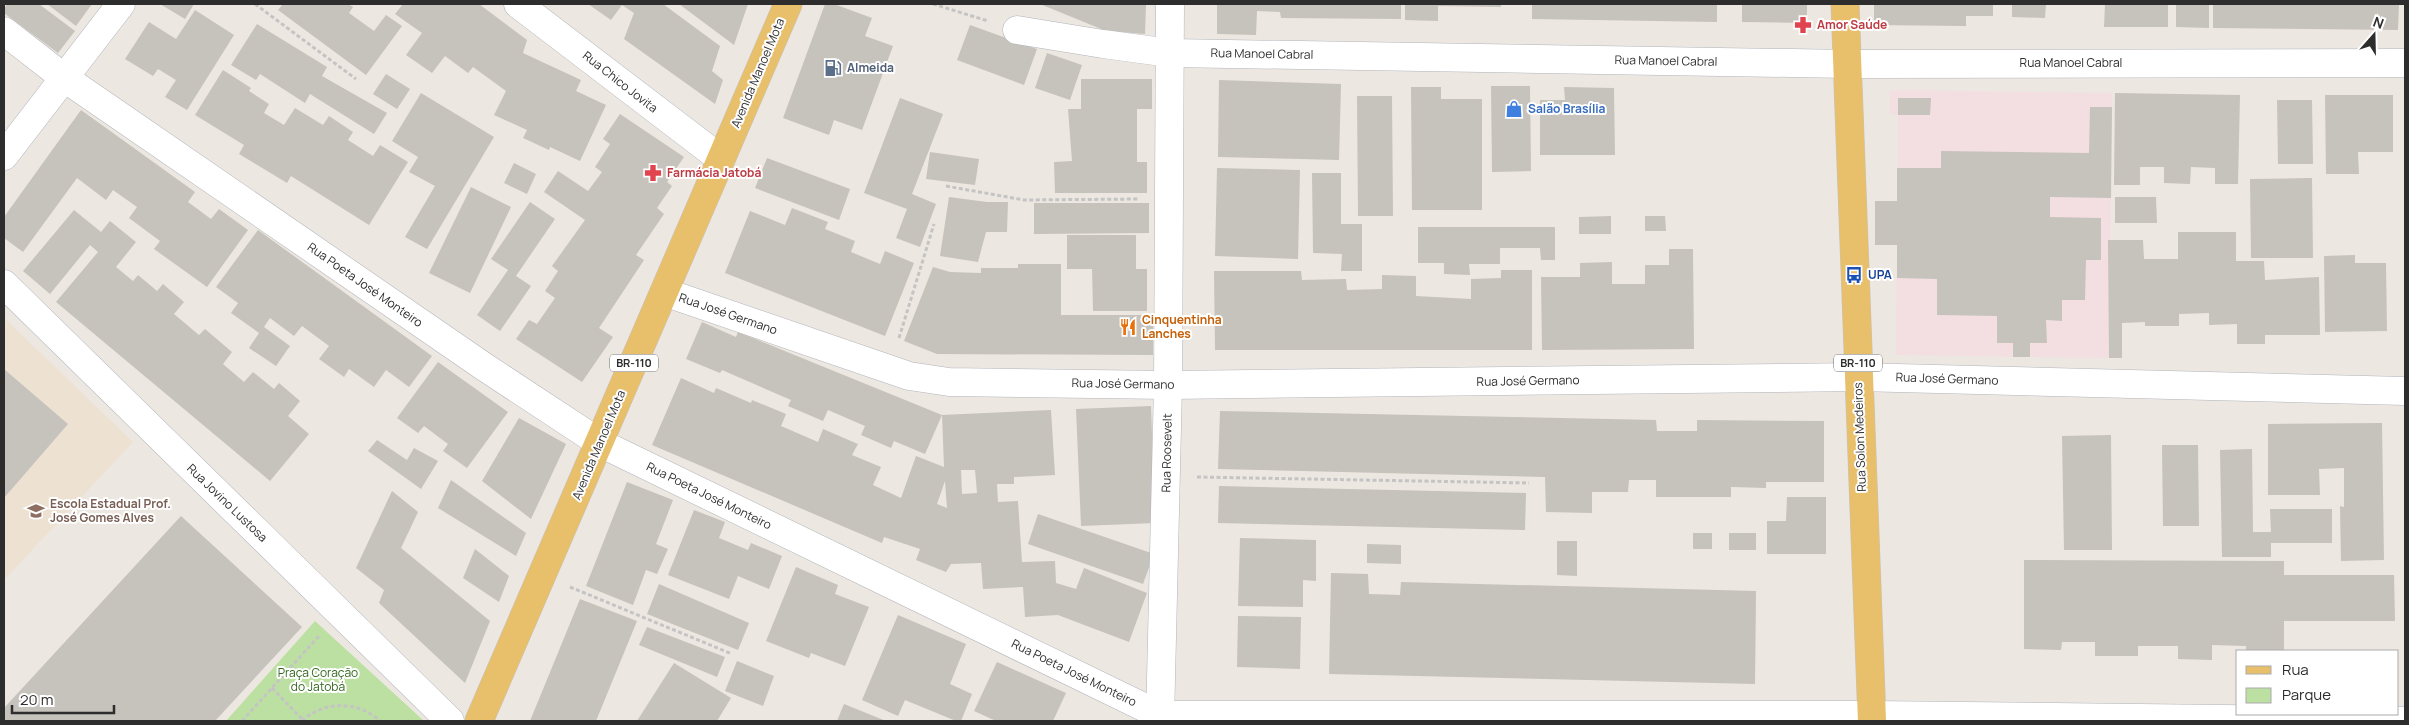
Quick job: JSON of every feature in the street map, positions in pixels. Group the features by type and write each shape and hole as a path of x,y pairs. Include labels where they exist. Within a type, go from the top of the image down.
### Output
{"main road":[{"name":"Avenida Manoel Mota","path":"479,721 788,4"},
{"name":"Rua Solon Medeiros","path":"1845,4 1872,718"}],"street":[{"path":"4,156 121,4"},
{"name":"Rua Chico Jovita","path":"518,4 721,159"},
{"name":"Rua Roosevelt","path":"1160,718 1168,385 1170,4"},
{"name":"Rua Manoel Cabral","path":"1017,30 1170,53 1848,64 2405,63"},
{"name":"Rua Poeta José Monteiro","path":"4,31 63,77 486,368 600,443 1160,718 1872,718 2405,721"},
{"name":"Rua Jovino Lustosa","path":"4,284 450,721"},
{"name":"Rua José Germano","path":"664,292 910,376 949,382 1168,385 1858,377 2405,391"}],"path":[{"path":"255,4 356,79"},
{"path":"934,4 1017,30"},
{"path":"946,186 1024,200 1140,199"},
{"path":"902,329 934,224"},
{"path":"1166,476 1528,483"},
{"path":"579,591 732,654"},
{"path":"242,721 339,613"},
{"path":"272,688 303,721 325,708 343,705 361,709 372,714 380,721"}],"shaded area":[{"path":"1890,90 2112,93 2109,358 1896,355 1898,115 1890,114"},
{"name":"Escola Estadual Prof. José Gomes Alves","path":"4,318 133,442 4,580"}],"green space":[{"name":"Praça Coração do Jatobá","path":"315,621 424,721 226,721"}],"building":[{"path":"7,4 39,4 75,31 58,53 4,13"},
{"path":"47,4 92,4 76,26"},
{"path":"160,4 194,4 185,19"},
{"path":"283,4 348,4 353,7 349,13 374,31 386,15 402,26 366,75 278,10"},
{"path":"403,4 479,4 527,40 523,53 581,80 576,91 606,105 580,161 550,147 549,150 523,138 527,130 494,115 506,91 473,67 468,73 445,56 432,73 406,55 422,33 395,14"},
{"path":"588,4 663,4 720,46 712,71 723,80 715,104 624,39 634,13 622,5 611,20"},
{"path":"679,4 748,4 734,45"},
{"path":"825,4 834,4 872,18 865,36 893,46 862,130 834,120 829,135 783,118"},
{"path":"1040,4 1146,4 1145,34 1106,31"},
{"path":"1217,4 1401,4 1401,19 1281,18 1280,12 1257,11 1256,35 1217,34"},
{"path":"1405,4 1501,4 1501,7 1438,6 1438,21 1405,20"},
{"path":"1532,4 1717,4 1717,22 1532,19"},
{"path":"1742,4 1807,4 1807,23 1742,22"},
{"path":"1874,4 1993,4 1993,16 1966,16 1966,26 1874,25"},
{"path":"2012,4 2046,4 2045,18 2012,17"},
{"path":"2105,4 2168,4 2168,27 2104,27"},
{"path":"2176,4 2209,4 2209,28 2176,27"},
{"path":"2213,4 2399,4 2398,30 2213,28"},
{"path":"195,10 234,35 187,110 165,97 176,80 158,69 153,76 125,59 149,22 176,39"},
{"path":"257,24 327,67 322,76 387,113 374,134 310,94 305,103 260,74 256,80 231,65"},
{"path":"970,25 1037,49 1024,85 957,60"},
{"path":"1047,53 1082,65 1070,100 1035,88"},
{"path":"223,70 251,88 249,91 269,104 264,113 284,125 295,108 323,125 329,116 353,132 348,140 373,156 380,145 408,162 369,225 291,176 287,183 239,154 244,145 195,115"},
{"path":"386,74 410,89 397,109 373,94"},
{"path":"1081,79 1152,79 1152,109 1137,109 1137,162 1147,162 1147,193 1055,193 1054,162 1072,161 1068,109 1081,109"},
{"path":"1219,80 1341,84 1339,160 1218,157"},
{"path":"1491,86 1530,86 1531,171 1492,172"},
{"path":"1411,87 1441,87 1441,99 1482,99 1482,210 1412,210"},
{"path":"1564,87 1614,88 1615,155 1540,155 1540,100 1565,100"},
{"path":"421,93 494,137 427,249 405,237 435,186 409,172 418,157 392,141"},
{"path":"2115,93 2240,95 2238,184 2215,184 2215,168 2191,167 2190,184 2164,183 2164,167 2140,167 2140,185 2114,185"},
{"path":"2325,95 2393,95 2393,152 2358,152 2359,174 2326,174"},
{"path":"1357,96 1392,96 1393,216 1358,216"},
{"path":"900,98 943,114 912,194 936,204 920,247 896,238 907,209 864,193"},
{"path":"1898,98 1931,98 1930,115 1898,115"},
{"path":"2277,100 2312,100 2313,164 2278,164"},
{"path":"2090,107 2112,107 2111,198 2050,197 2050,217 2101,218 2101,260 2086,260 2085,300 2062,300 2062,321 2046,320 2047,343 2030,343 2030,357 2013,357 2013,343 1997,343 1997,316 1937,315 1937,279 1897,278 1897,245 1875,245 1875,201 1897,201 1897,168 1941,168 1941,151 2089,153"},
{"path":"81,110 195,192 188,202 211,219 219,209 248,230 207,287 154,249 160,241 129,218 137,207 113,190 106,200 77,178 23,252 4,238 4,217"},
{"path":"620,114 684,157 667,182 672,186 657,208 664,214 636,255 644,260 599,328 613,337 582,382 516,339 529,320 537,324 555,298 545,291 558,271 552,266 585,220 544,192 558,171 588,191 602,172 595,167 610,144 603,139"},
{"path":"930,152 979,159 975,185 926,179"},
{"path":"767,158 850,189 839,220 755,188"},
{"path":"514,163 536,174 527,194 504,183"},
{"path":"1217,168 1300,170 1298,259 1215,256"},
{"path":"1312,173 1341,173 1341,224 1362,224 1362,271 1341,271 1342,254 1313,253"},
{"path":"2312,178 2313,258 2251,258 2250,179"},
{"path":"471,187 511,207 470,293 429,273"},
{"path":"949,197 987,202 1008,202 1007,232 986,232 978,262 940,256"},
{"path":"2115,197 2156,197 2157,223 2115,223"},
{"path":"530,202 555,219 516,276 531,286 500,331 477,315 508,270 491,259"},
{"path":"1034,203 1149,203 1149,233 1034,234"},
{"path":"792,208 828,222 825,229 855,241 851,252 880,264 885,251 914,263 885,336 725,273 750,211 785,225"},
{"path":"74,210 101,232 110,221 136,242 116,267 133,281 138,275 157,291 163,284 184,302 174,314 199,335 205,329 232,352 223,364 244,382 253,372 274,389 279,383 300,401 288,416 309,434 270,481 56,302 98,252 90,245 50,294 23,271"},
{"path":"1611,216 1611,234 1579,234 1579,217"},
{"path":"1645,216 1665,216 1666,231 1645,231"},
{"path":"1418,227 1555,227 1555,260 1541,260 1540,248 1500,248 1500,264 1469,264 1470,275 1444,274 1444,263 1418,263"},
{"path":"258,230 432,356 409,387 386,370 374,387 349,369 344,377 319,359 329,346 302,326 294,336 270,318 264,327 290,346 276,366 249,348 259,333 231,313 238,303 216,287"},
{"path":"2178,232 2236,232 2236,261 2264,261 2265,280 2319,277 2320,335 2265,335 2265,344 2237,344 2237,324 2209,325 2209,313 2179,314 2179,326 2145,326 2145,322 2122,323 2122,358 2109,358 2108,240 2143,240 2144,259 2178,259"},
{"path":"1067,235 1136,235 1136,269 1147,269 1147,311 1093,311 1092,269 1067,269"},
{"path":"1669,249 1693,249 1694,349 1542,350 1541,277 1580,277 1580,263 1612,262 1612,284 1645,284 1645,265 1669,265"},
{"path":"2355,255 2355,263 2386,263 2387,331 2325,332 2324,256"},
{"path":"1018,264 1061,264 1061,315 1153,315 1153,355 937,354 904,341 933,267 950,272 981,273 981,268 1018,268"},
{"path":"1501,270 1532,270 1532,350 1215,350 1214,271 1301,271 1302,280 1346,279 1347,290 1382,289 1382,275 1416,276 1416,296 1471,299 1471,279 1501,278"},
{"path":"702,322 736,337 738,332 942,415 925,454 894,441 891,448 861,435 865,426 828,410 823,421 788,406 791,400 722,370 720,373 686,359"},
{"path":"438,362 508,412 467,468 443,451 448,444 424,426 418,433 397,418"},
{"path":"4,369 68,424 4,498"},
{"path":"681,378 714,393 716,388 751,403 752,400 786,414 781,426 818,442 823,429 858,444 852,455 881,467 873,485 901,498 916,456 944,467 942,415 1051,410 1055,475 1014,477 1014,484 997,484 998,502 1018,501 1022,562 1055,561 1056,583 1076,589 1084,568 1147,593 1129,642 1058,615 1025,617 1023,587 983,589 981,563 951,564 946,572 916,560 920,549 884,537 882,543 652,445","holes":["961,470 975,470 977,493 962,494","945,481 946,495 947,508 937,504"]},
{"path":"1151,406 1155,523 1081,526 1076,409"},
{"path":"1220,411 1656,420 1657,431 1697,431 1697,420 1824,421 1824,482 1766,482 1766,488 1731,487 1731,497 1656,497 1656,480 1629,480 1628,492 1592,492 1592,513 1546,512 1545,477 1218,469"},
{"path":"519,418 566,444 531,519 482,481"},
{"path":"2382,423 2384,560 2341,561 2340,506 2344,507 2344,468 2319,469 2320,495 2268,495 2268,424"},
{"path":"2111,435 2112,550 2064,550 2062,436"},
{"path":"377,440 407,460 414,448 438,461 421,489 368,451"},
{"path":"2162,445 2198,445 2199,526 2163,526"},
{"path":"2252,449 2253,532 2271,532 2270,509 2332,509 2332,543 2271,543 2271,557 2222,557 2220,450"},
{"path":"451,480 526,533 516,556 438,508"},
{"path":"627,482 673,500 656,544 668,549 657,574 646,570 633,605 586,586"},
{"path":"1219,486 1526,493 1525,530 1218,523"},
{"path":"392,491 418,512 401,548 490,621 465,683 379,603 384,590 356,568"},
{"path":"1787,497 1826,497 1826,554 1767,554 1767,521 1786,521"},
{"path":"694,510 725,522 719,538 748,550 751,543 782,556 769,589 738,576 729,599 668,575"},
{"path":"1038,514 1154,554 1143,584 1028,544"},
{"path":"181,516 302,627 215,721 4,721 4,708"},
{"path":"1693,533 1712,533 1712,549 1693,549"},
{"path":"1729,533 1756,533 1756,550 1729,550"},
{"path":"1240,538 1316,540 1316,581 1303,580 1303,607 1238,606"},
{"path":"1557,541 1577,541 1577,576 1557,575"},
{"path":"1367,544 1401,545 1401,564 1367,563"},
{"path":"475,549 509,576 499,602 463,578"},
{"path":"2024,560 2284,561 2284,575 2394,575 2395,621 2284,621 2284,650 2246,650 2246,646 2212,645 2212,660 2178,659 2178,646 2138,646 2138,656 2095,656 2095,642 2062,642 2061,650 2024,649"},
{"path":"796,567 838,585 835,594 869,607 845,666 811,653 809,658 766,641"},
{"path":"1331,573 1368,574 1369,594 1400,595 1401,582 1756,591 1755,684 1329,674"},
{"path":"659,584 749,623 738,650 647,614"},
{"path":"580,599 637,621 596,721 530,721"},
{"path":"898,615 966,644 950,684 972,694 961,721 956,721 905,700 898,716 862,700"},
{"path":"1238,616 1301,617 1300,669 1237,667"},
{"path":"647,627 725,657 717,677 639,645"},
{"path":"737,661 774,676 763,706 725,691"},
{"path":"997,662 1066,693 1053,721 996,721 974,711"},
{"path":"674,663 731,698 717,721 637,721"},
{"path":"844,704 886,721 837,721"}],"place":[{"name":"Amor Saúde","path":"1803,25"},
{"name":"Almeida","path":"833,68"},
{"name":"Salão Brasília","path":"1514,109"},
{"name":"Farmácia Jatobá","path":"653,173"},
{"name":"UPA","path":"1854,275"},
{"name":"Cinquentinha Lanches","path":"1128,327"},
{"name":"Escola Estadual Prof. José Gomes Alves","path":"36,511"}]}
